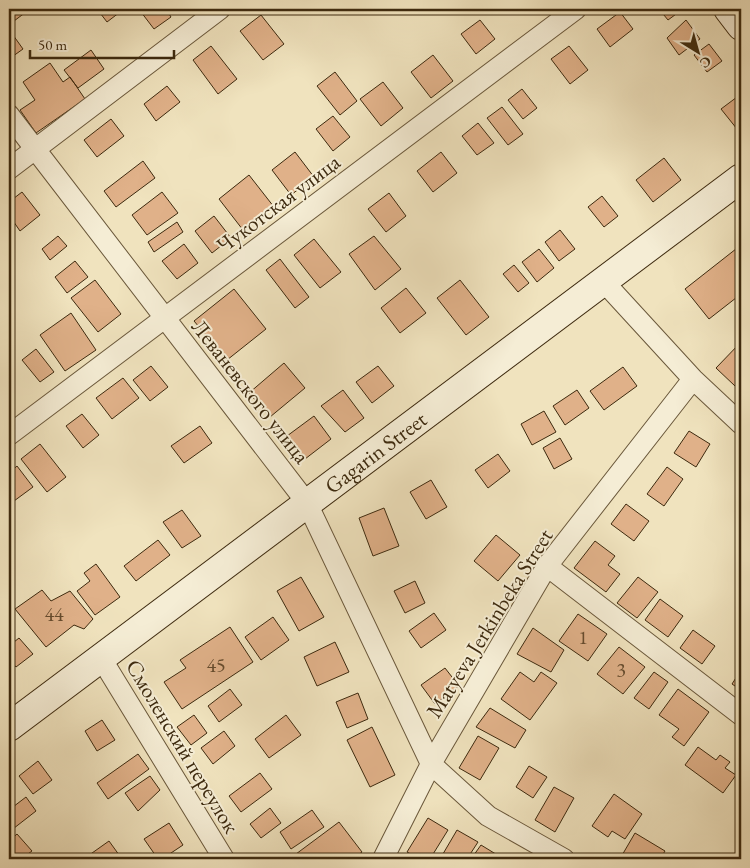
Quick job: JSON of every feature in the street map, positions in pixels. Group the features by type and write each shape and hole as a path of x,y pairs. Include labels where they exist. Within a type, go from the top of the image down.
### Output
{"main road":[{"path":"728,9 741,26"},
{"name":"Gagarin Street","path":"9,727 741,178"}],"street":[{"path":"9,169 36,149 197,15 220,9"},
{"name":"Чукотская улица","path":"9,435 576,9"},
{"name":"Леваневского улица","path":"9,115 307,503 430,764 488,816 564,859"},
{"path":"604,282 693,379 741,424"},
{"name":"Matyeva Jerkinbeka Street","path":"384,859 430,764 547,566 693,379"},
{"path":"547,566 741,715"},
{"name":"Смоленский переулок","path":"101,658 224,859"}],"building":[{"path":"9,9 30,9 10,24"},
{"path":"97,9 124,9 107,22"},
{"path":"146,9 166,9 171,17 154,29 141,12"},
{"path":"659,9 683,9 668,20"},
{"path":"620,12 633,29 610,47 597,29"},
{"path":"261,15 284,44 263,60 240,31"},
{"path":"480,20 495,39 476,54 461,34"},
{"path":"686,20 700,39 679,55 667,38"},
{"path":"13,35 23,49 9,59 9,38"},
{"path":"709,44 722,61 707,72 694,55"},
{"path":"211,46 237,79 218,94 193,60"},
{"path":"569,46 588,70 570,84 551,59"},
{"path":"91,50 104,69 78,88 64,70"},
{"path":"433,55 453,81 431,98 411,72"},
{"path":"50,63 63,82 70,77 85,99 36,133 20,110 35,100 23,82"},
{"path":"335,72 357,101 340,115 317,86"},
{"path":"383,82 403,108 381,126 360,99"},
{"path":"167,86 180,102 156,121 144,104"},
{"path":"522,89 537,108 523,119 508,100"},
{"path":"741,94 741,126 737,129 721,109"},
{"path":"502,107 523,134 508,145 487,118"},
{"path":"333,116 350,137 333,151 316,129"},
{"path":"111,119 124,136 97,157 84,140"},
{"path":"478,123 494,143 477,155 462,136"},
{"path":"295,152 314,177 291,195 272,170"},
{"path":"441,152 457,173 433,192 417,171"},
{"path":"664,158 681,180 653,202 636,180"},
{"path":"143,161 155,178 116,207 104,191"},
{"path":"249,175 274,207 243,230 219,199"},
{"path":"22,192 40,215 20,231 9,215 9,202"},
{"path":"162,192 178,213 147,235 132,215"},
{"path":"389,193 406,216 386,232 368,209"},
{"path":"602,196 618,216 604,227 588,207"},
{"path":"214,216 231,238 212,253 195,231"},
{"path":"177,222 183,232 154,252 148,242"},
{"path":"560,230 575,249 559,261 545,242"},
{"path":"58,236 67,246 50,260 42,249"},
{"path":"374,236 401,269 375,290 349,254"},
{"path":"314,239 341,272 320,288 294,255"},
{"path":"184,244 198,263 177,279 162,261"},
{"path":"741,245 741,294 709,319 685,289"},
{"path":"539,249 554,268 537,282 522,262"},
{"path":"280,259 309,297 295,308 266,270"},
{"path":"75,261 88,277 67,293 55,277"},
{"path":"514,265 529,283 518,292 503,274"},
{"path":"95,280 121,314 98,332 71,298"},
{"path":"460,280 489,317 466,335 437,298"},
{"path":"406,288 426,313 400,333 381,308"},
{"path":"234,289 266,329 227,360 194,321"},
{"path":"71,313 96,350 65,371 40,335"},
{"path":"741,342 741,379 735,386 716,368"},
{"path":"36,349 54,372 40,382 22,360"},
{"path":"284,363 305,388 270,417 249,393"},
{"path":"151,366 168,387 150,401 133,380"},
{"path":"378,366 394,386 372,403 356,382"},
{"path":"623,367 637,386 604,410 590,391"},
{"path":"123,378 139,398 112,419 96,398"},
{"path":"343,390 364,418 345,432 321,406"},
{"path":"577,390 589,408 565,425 553,406"},
{"path":"544,411 556,432 532,445 521,424"},
{"path":"82,414 99,435 83,448 66,426"},
{"path":"314,416 331,439 305,459 287,436"},
{"path":"200,426 212,443 184,463 171,446"},
{"path":"689,431 710,444 696,467 674,453"},
{"path":"560,438 572,459 554,469 543,448"},
{"path":"40,444 66,477 47,492 21,459"},
{"path":"498,454 510,471 488,488 475,470"},
{"path":"17,466 33,487 14,501 9,494 9,473"},
{"path":"667,467 683,479 664,506 647,494"},
{"path":"431,480 447,507 426,519 410,492"},
{"path":"626,504 649,521 634,541 611,524"},
{"path":"384,508 399,546 373,556 359,518"},
{"path":"182,510 201,536 182,548 163,522"},
{"path":"496,535 520,555 498,581 474,561"},
{"path":"158,540 170,555 136,581 124,566"},
{"path":"595,541 615,556 608,565 620,574 606,592 574,568"},
{"path":"96,564 120,597 95,615 77,591 90,581 84,573"},
{"path":"301,577 324,617 299,631 277,591"},
{"path":"638,577 658,592 637,618 617,603"},
{"path":"415,581 425,603 405,613 394,591"},
{"path":"42,590 51,601 70,591 93,619 84,629 74,625 46,647 15,609"},
{"path":"660,599 683,616 668,637 645,620"},
{"path":"434,613 446,630 421,648 409,631"},
{"path":"578,614 607,634 588,661 559,641"},
{"path":"273,617 289,640 261,660 245,637"},
{"path":"230,627 253,662 182,709 164,682 186,668 180,660"},
{"path":"533,628 564,650 551,672 517,654"},
{"path":"693,630 715,646 702,664 680,648"},
{"path":"19,638 33,654 16,667 9,659 9,646"},
{"path":"335,642 349,672 317,686 304,657"},
{"path":"619,647 645,667 623,694 597,674"},
{"path":"445,668 459,686 435,704 421,685"},
{"path":"741,670 741,690 732,684"},
{"path":"520,672 534,682 541,672 557,683 530,720 501,699"},
{"path":"654,672 668,682 649,709 634,698"},
{"path":"230,689 242,705 219,722 208,706"},
{"path":"678,689 709,712 684,746 672,737 679,729 659,715"},
{"path":"358,693 368,719 347,728 336,702"},
{"path":"490,708 526,730 515,748 476,727"},
{"path":"194,715 207,733 191,745 177,727"},
{"path":"286,715 301,735 269,758 255,739"},
{"path":"102,720 115,740 97,751 85,731"},
{"path":"372,727 395,775 370,787 347,740"},
{"path":"224,731 235,746 213,764 201,748"},
{"path":"478,736 499,748 480,780 459,768"},
{"path":"698,747 716,760 720,755 730,762 725,768 736,775 723,793 685,765"},
{"path":"138,754 149,769 108,799 97,783"},
{"path":"38,761 52,780 33,794 19,776"},
{"path":"529,766 547,777 533,798 516,787"},
{"path":"260,773 272,789 241,812 229,796"},
{"path":"150,776 160,790 138,811 125,793"},
{"path":"554,787 574,798 555,832 535,820"},
{"path":"614,794 642,814 625,839 612,831 608,837 592,826"},
{"path":"26,797 36,811 9,832 9,810"},
{"path":"270,808 281,823 261,838 250,824"},
{"path":"312,810 324,827 291,849 280,832"},
{"path":"428,818 448,830 430,859 420,859 407,852"},
{"path":"339,822 362,852 353,859 300,859 296,854"},
{"path":"169,823 183,845 162,859 158,859 144,839"},
{"path":"457,830 478,842 467,859 440,859"},
{"path":"635,833 665,851 660,859 625,859 621,857"},
{"path":"17,834 32,851 21,859 12,859 9,855 9,841"},
{"path":"109,841 122,859 85,858"},
{"path":"481,845 499,856 497,859 471,859"}]}
